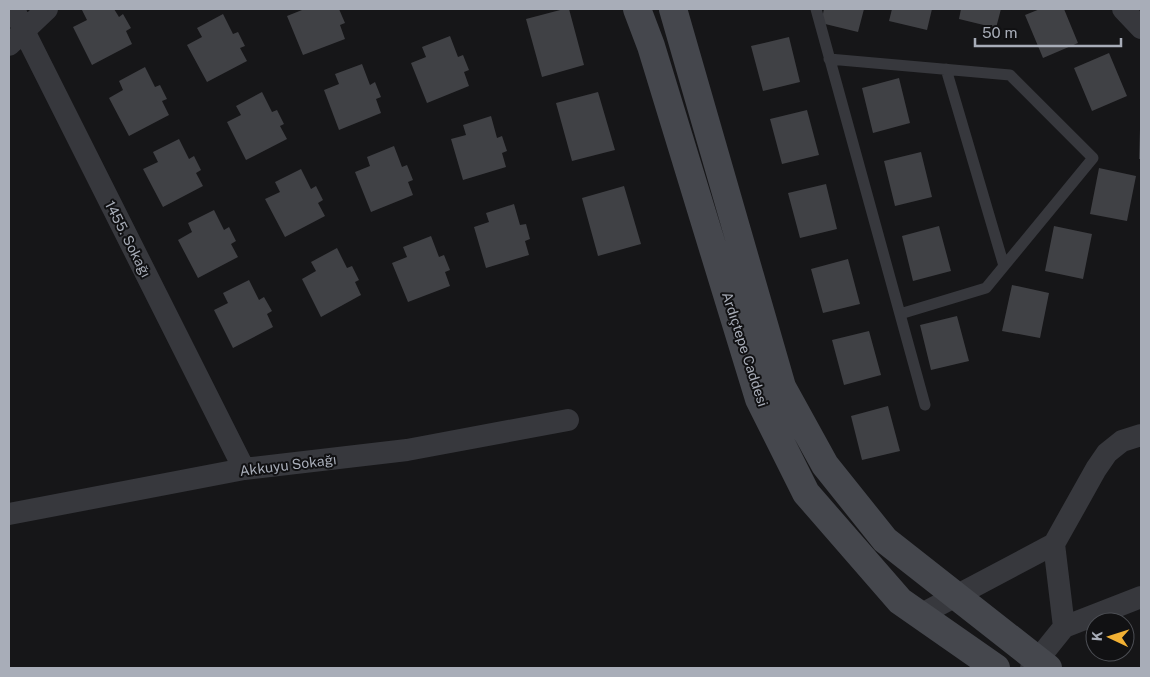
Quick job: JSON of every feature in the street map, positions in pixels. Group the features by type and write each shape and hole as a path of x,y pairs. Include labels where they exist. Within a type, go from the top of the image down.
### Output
{"street":[{"name":"1455. Sokağı","path":"14,9 16,38 244,469"},
{"path":"16,38 47,9"},
{"name":"Ardıçtepe Caddesi","path":"637,9 758,399 806,492 900,601 996,668"},
{"path":"673,9 782,387 825,465 885,540 1039,665 1064,627 1141,597"},
{"path":"1123,9 1141,28"},
{"name":"Akkuyu Sokağı","path":"9,514 244,469 407,450 568,420"},
{"path":"920,615 1054,544 1107,453 1122,441 1141,435"},
{"path":"1054,544 1064,627"}],"lane":[{"path":"816,9 925,405"},
{"path":"829,59 1010,76 1093,158 986,288 900,314"},
{"path":"946,70 1004,266"}],"building":[{"path":"114,9 119,17 123,14 131,28 126,31 132,44 92,65 73,27 87,20 82,10"},
{"path":"302,9 339,9 345,23 340,25 345,39 303,55 287,16"},
{"path":"569,9 584,65 542,77 526,19"},
{"path":"824,9 864,9 858,32 821,23"},
{"path":"892,9 932,9 927,30 889,21"},
{"path":"961,9 1001,9 996,28 959,19"},
{"path":"1040,9 1064,9 1078,43 1043,58 1025,15"},
{"path":"223,14 233,34 238,32 245,46 240,48 247,61 207,82 187,45 202,37 197,28"},
{"path":"450,36 458,57 463,55 469,70 464,72 469,86 427,103 411,63 426,57 422,47"},
{"path":"789,37 800,82 763,91 751,46"},
{"path":"1109,53 1127,96 1092,111 1074,68"},
{"path":"362,64 370,85 375,82 381,97 376,99 381,113 339,130 324,90 339,84 335,74"},
{"path":"145,67 155,87 160,85 167,99 162,101 169,115 129,136 109,98 123,90 119,81"},
{"path":"899,78 910,123 873,133 862,88"},
{"path":"262,92 272,112 277,110 284,124 280,126 287,139 246,160 227,122 241,115 236,106"},
{"path":"598,92 615,150 572,161 556,103"},
{"path":"807,110 819,155 782,164 770,119"},
{"path":"491,116 497,138 502,136 507,151 502,153 506,167 463,180 451,139 466,135 463,125"},
{"path":"1140,129 1141,159 1139,159"},
{"path":"179,139 189,159 194,156 201,170 196,173 203,186 163,207 143,169 158,162 153,152"},
{"path":"394,146 402,167 407,165 413,180 408,182 413,195 371,212 355,172 370,166 367,157"},
{"path":"921,152 932,197 895,206 884,161"},
{"path":"1099,168 1136,176 1127,221 1090,214"},
{"path":"301,169 311,189 316,186 323,200 318,203 325,216 285,237 265,199 280,192 275,182"},
{"path":"826,184 837,229 800,238 788,193"},
{"path":"624,186 641,244 598,256 582,198"},
{"path":"514,204 520,225 526,224 530,239 525,241 529,255 486,268 474,227 489,222 486,213"},
{"path":"214,210 224,230 229,227 236,241 231,244 238,257 198,278 178,240 192,232 188,223"},
{"path":"939,226 951,271 913,281 902,236"},
{"path":"1054,226 1092,234 1083,279 1045,271"},
{"path":"431,236 439,257 444,255 450,270 445,272 450,286 408,302 392,263 407,257 403,247"},
{"path":"337,248 347,268 352,266 359,280 355,282 361,295 321,317 302,279 316,271 311,262"},
{"path":"848,259 860,304 823,313 811,269"},
{"path":"249,280 259,300 264,297 272,311 267,314 273,327 233,348 214,310 228,303 223,293"},
{"path":"1012,285 1049,293 1040,338 1002,331"},
{"path":"957,316 969,361 931,370 920,325"},
{"path":"869,331 881,375 844,385 832,340"},
{"path":"888,406 900,451 862,460 851,416"}]}
